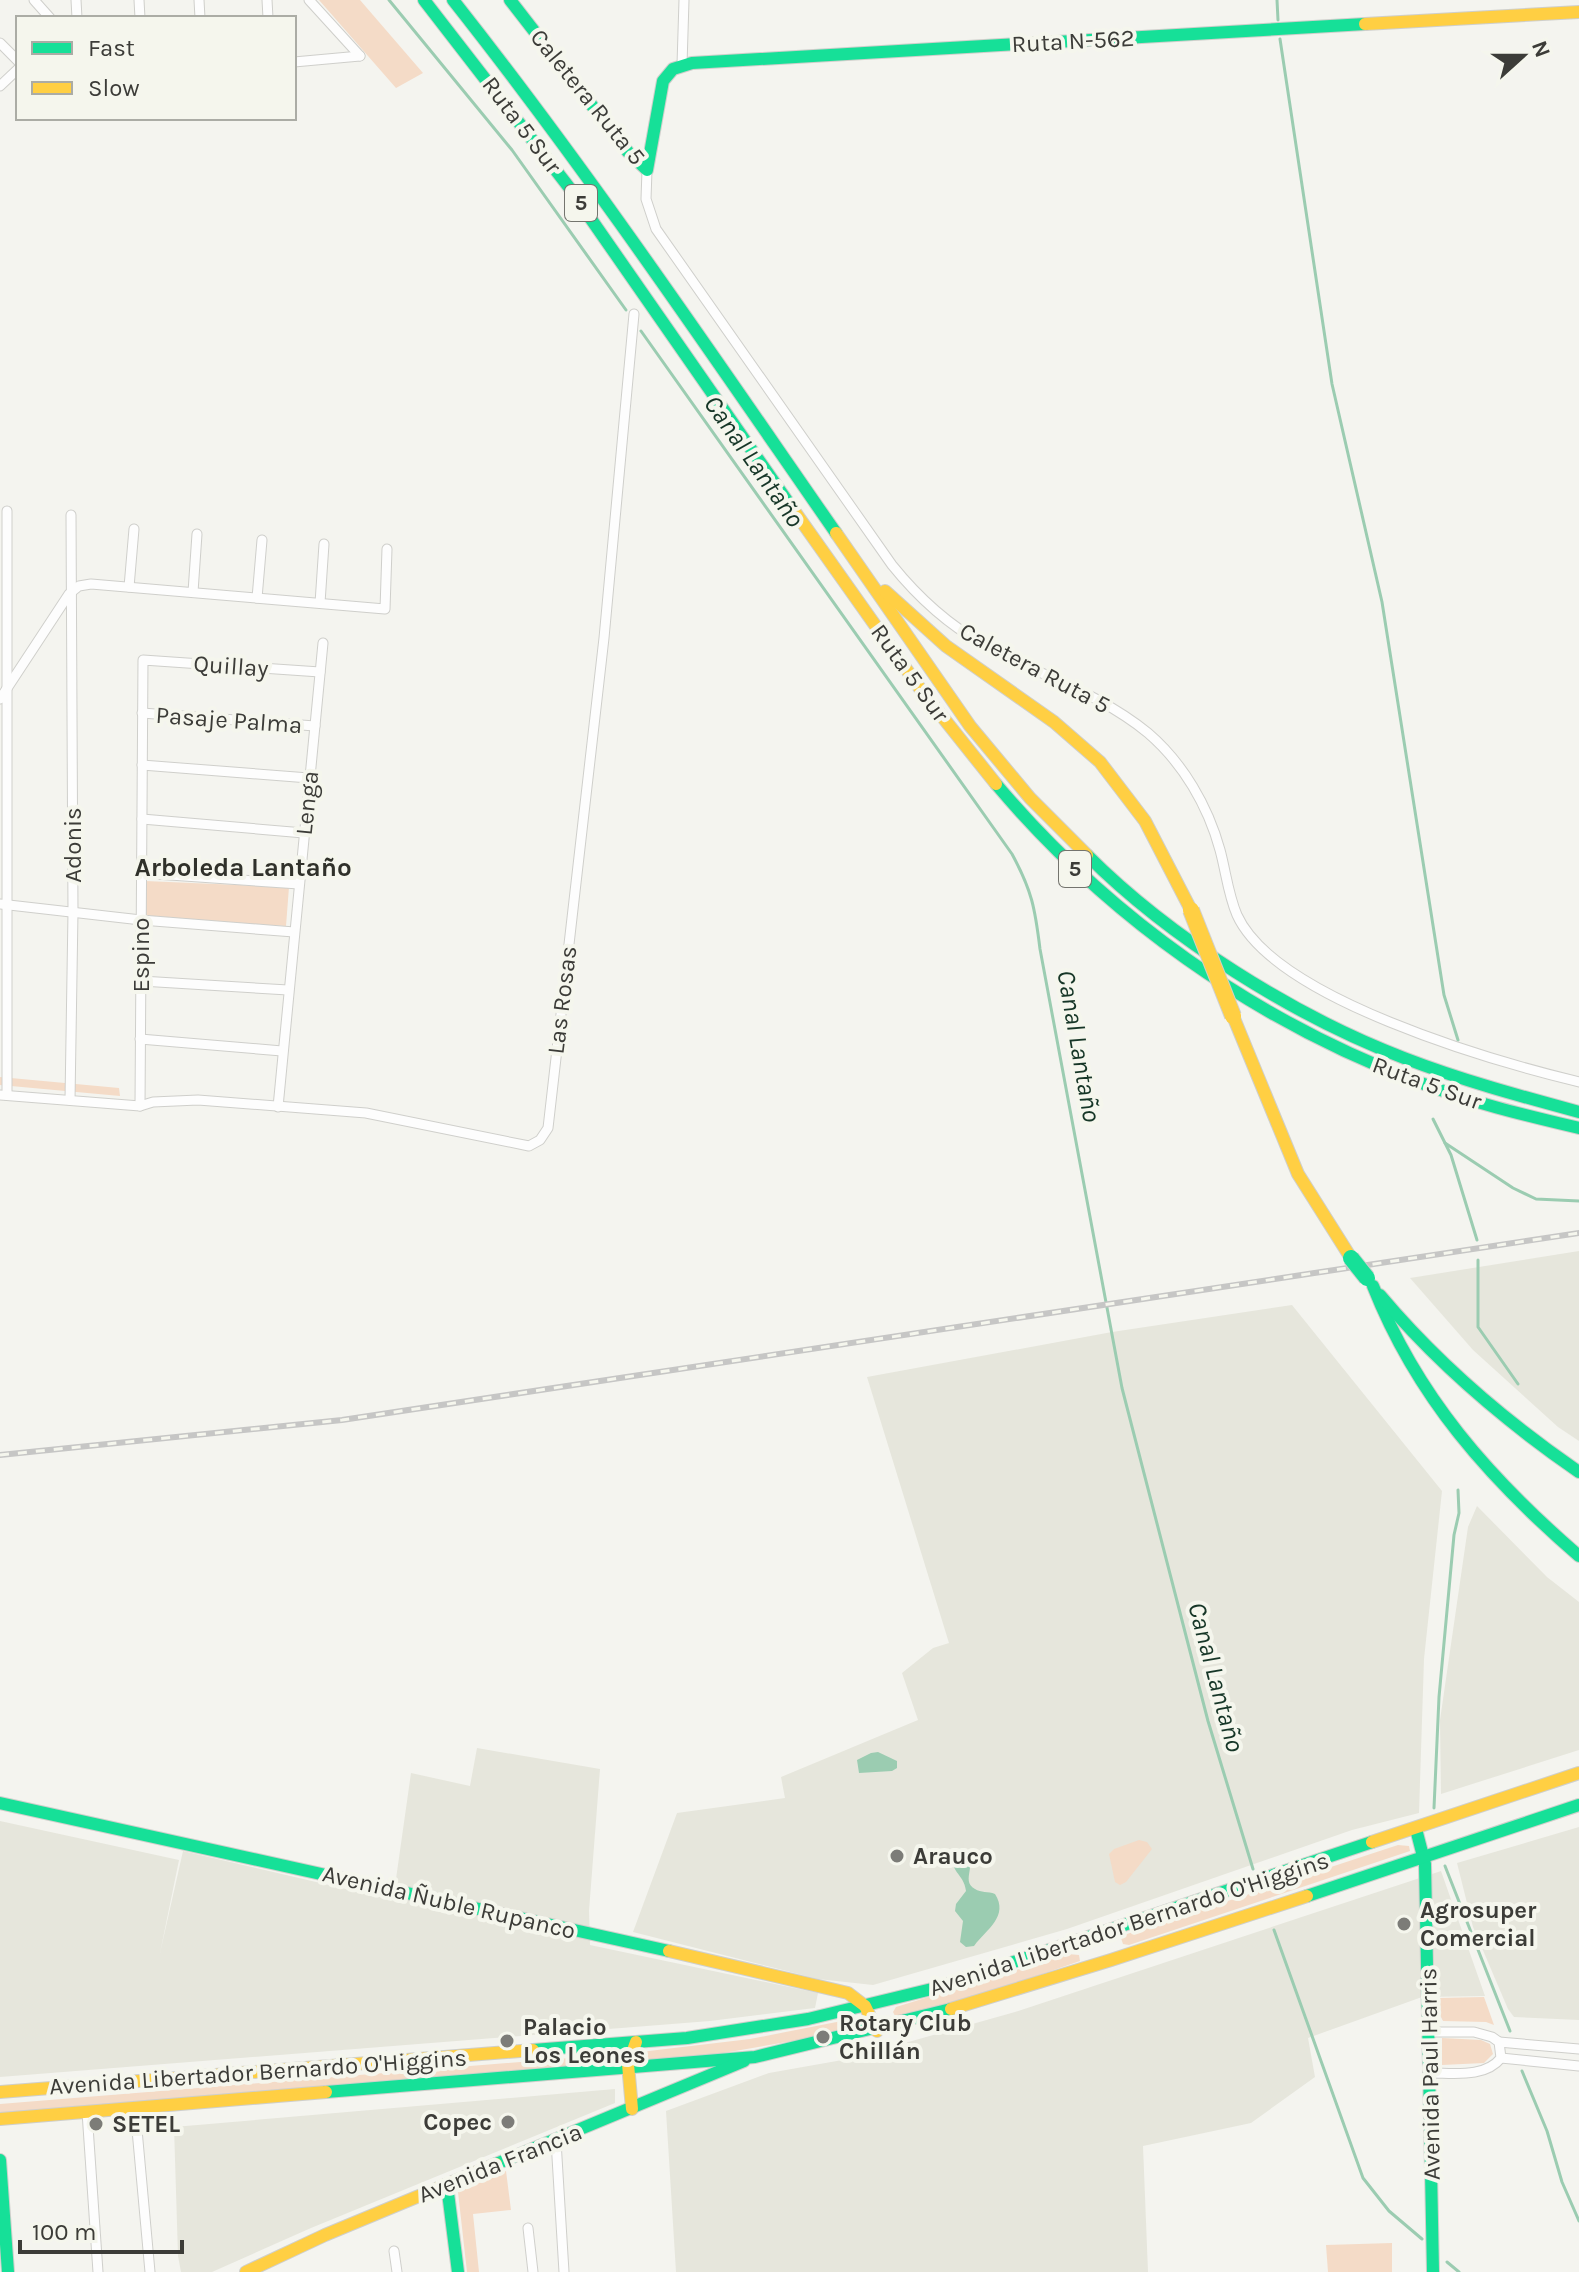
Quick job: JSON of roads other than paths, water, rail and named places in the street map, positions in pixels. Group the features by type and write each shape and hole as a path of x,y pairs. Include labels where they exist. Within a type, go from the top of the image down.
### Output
{"main road":[{"name":"Ruta 5 Sur","path":"424,0 564,180 915,681 979,764 1063,857 1118,908 1172,950 1257,1006 1318,1039 1426,1086 1494,1108 1579,1128"},
{"name":"Ruta 5 Sur","path":"453,0 583,169 949,697 1019,787 1098,867 1180,934 1275,997 1370,1046 1470,1083 1579,1112"},
{"name":"Caletera Ruta 5","path":"510,0 628,152 647,170"},
{"name":"Ruta N-562","path":"682,65 1579,12"},
{"path":"647,170 663,81 669,72 682,65"},
{"path":"855,559 945,645 1047,715 1099,761 1129,796 1151,828 1191,910 1298,1174 1319,1211 1351,1258 1411,1331 1513,1423 1579,1472"},
{"path":"1370,1282 1398,1344 1455,1429 1522,1503 1579,1556"},
{"name":"Avenida Libertador Bernardo O'Higgins","path":"0,2092 730,2033 868,2006 936,1988 1579,1773"},
{"name":"Avenida Ñuble Rupanco","path":"0,1803 829,1987 849,1994 868,2006"},
{"name":"Avenida Libertador Bernardo O'Higgins","path":"0,2119 755,2057 877,2031 1106,1963 1579,1805"},
{"name":"Avenida Paul Harris","path":"1416,1829 1424,1856 1434,2272"},
{"path":"1097,1935 1106,1963"},
{"path":"868,2006 877,2031"},
{"path":"632,2109 628,2059 636,2042"},
{"name":"Avenida Francia","path":"246,2272 325,2235 755,2057"},
{"path":"330,2093 335,2081 332,2066"},
{"path":"0,2160 8,2272"},
{"path":"447,2185 458,2272"}],"street":[{"path":"34,0 48,16"},
{"path":"296,62 360,56 309,0"},
{"path":"682,65 684,0"},
{"path":"0,43 16,59"},
{"path":"0,86 16,71"},
{"name":"Caletera Ruta 5","path":"647,170 646,199 656,229 892,565 923,599 965,633 1100,700 1137,724 1163,748 1185,775 1205,809 1219,845 1237,915 1263,951 1311,983 1393,1022 1477,1053 1579,1082"},
{"name":"Las Rosas","path":"4,1095 140,1106 176,1100 366,1113 529,1146 540,1140 548,1128 604,638 634,314"},
{"path":"4,1095 7,511"},
{"name":"Adonis","path":"70,1100 73,912 71,515"},
{"path":"129,587 134,529"},
{"path":"193,592 197,534"},
{"path":"257,598 262,540"},
{"path":"320,603 324,544"},
{"path":"0,699 73,590 91,584 385,609 387,549"},
{"name":"Lenga","path":"278,1107 323,643"},
{"name":"Quillay","path":"143,660 320,672"},
{"name":"Espino","path":"140,1106 143,660"},
{"name":"Pasaje Palma","path":"142,713 315,726"},
{"path":"142,765 309,778"},
{"path":"142,819 304,833"},
{"path":"141,873 299,884"},
{"path":"4,905 294,932"},
{"path":"141,981 288,990"},
{"path":"140,1039 282,1051"},
{"path":"1430,2032 1474,2032 1499,2042 1579,2049"},
{"path":"1431,2073 1474,2073 1496,2064 1501,2058 1499,2042"},
{"path":"1501,2058 1579,2066"},
{"path":"135,2108 150,2272"},
{"path":"87,2112 98,2272"},
{"path":"556,2141 564,2272"},
{"path":"528,2228 533,2272"},
{"path":"394,2251 397,2272"}],"waterway":[{"name":"Canal Lantaño","path":"389,0 512,150 626,310"},
{"path":"1277,0 1278,20"},
{"path":"1280,39 1332,384 1382,602 1444,995 1458,1040"},
{"name":"Canal Lantaño","path":"641,331 1012,854 1024,879 1034,911 1122,1388 1208,1721 1253,1869"},
{"path":"1433,1119 1451,1155 1477,1240"},
{"path":"1445,1143 1513,1188 1536,1199 1579,1201"},
{"path":"1478,1260 1478,1327 1518,1384"},
{"path":"1434,1808 1439,1697 1454,1535 1459,1513 1458,1490"},
{"path":"1445,1866 1510,2031"},
{"name":"Canal Lantaño","path":"1274,1930 1363,2178 1389,2211 1422,2239"},
{"path":"1522,2071 1579,2221"},
{"name":"Canal Lantaño","path":"1447,2262 1459,2272"}],"railway":[{"path":"0,1455 342,1420 1579,1233"}],"place":[{"name":"Arauco","path":"897,1856"},
{"name":"Agrosuper Comercial","path":"1404,1924"},
{"name":"Rotary Club Chillán","path":"823,2037"},
{"name":"Palacio Los Leones","path":"507,2041"},
{"name":"Copec","path":"508,2122"},
{"name":"SETEL","path":"96,2124"}],"district":[{"name":"Arboleda Lantaño","path":"243,867"}]}
